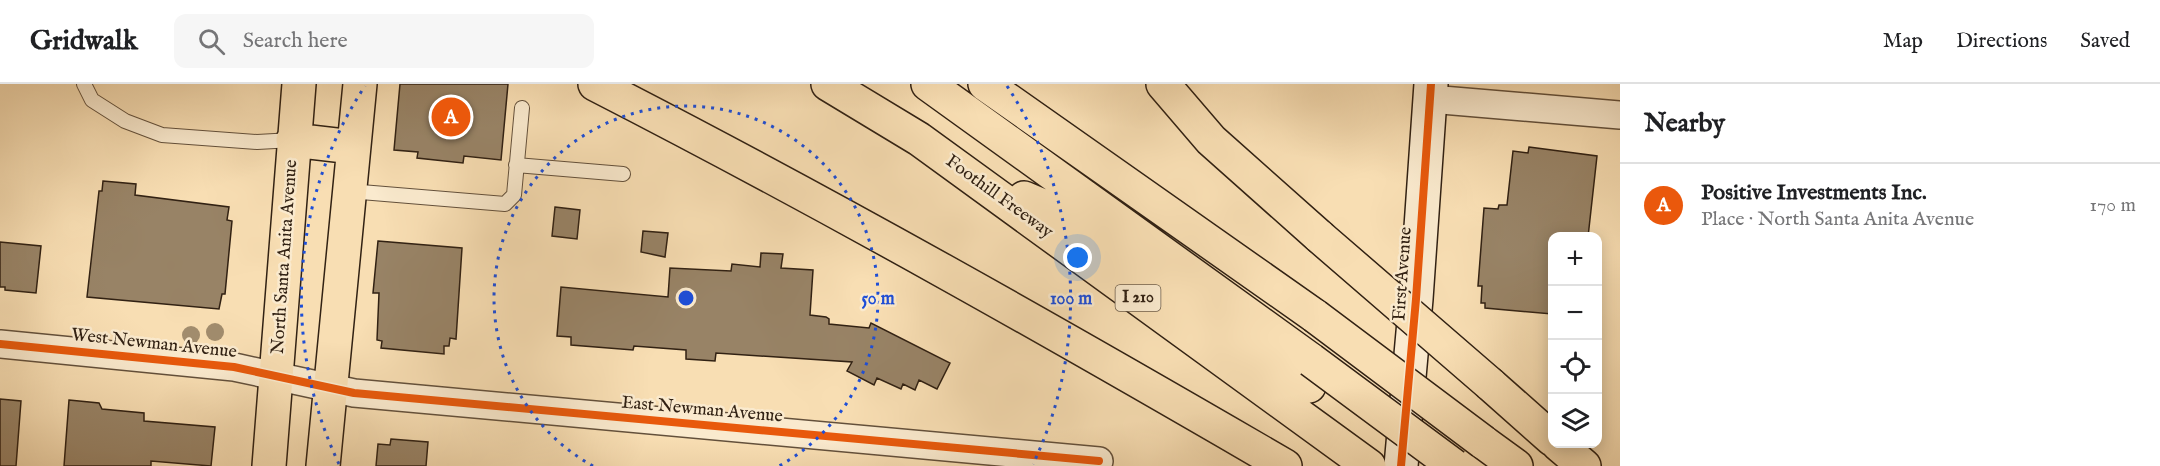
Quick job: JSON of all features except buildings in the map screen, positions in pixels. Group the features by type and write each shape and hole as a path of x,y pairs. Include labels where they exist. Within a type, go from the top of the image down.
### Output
{"main road":[{"name":"North Santa Anita Avenue","path":"299,84 293,140 302,382 323,466"},
{"name":"North Santa Anita Avenue","path":"269,466 302,382 348,201 360,84"},
{"path":"595,84 713,145 1026,315 1285,466"},
{"name":"Foothill Freeway","path":"828,84 919,139 1369,466"},
{"path":"928,84 1310,373 1418,466"},
{"path":"985,84 1316,315 1516,466"},
{"path":"1163,84 1211,140 1548,435"},
{"path":"293,140 353,147"},
{"path":"969,175 1078,221 1454,466"},
{"path":"1563,448 1584,466"}],"street":[{"path":"1430,91 1620,115"},
{"name":"First Avenue","path":"1401,466 1416,300 1430,91"},
{"name":"West Newman Avenue","path":"0,344 234,367 302,382"},
{"name":"East Newman Avenue","path":"302,382 364,394 1099,461"}],"lane":[{"path":"84,84 92,100 125,121 162,135 257,142 293,140"},
{"path":"348,201 505,204 514,195 522,108"},
{"path":"516,165 624,174"}],"cycle path":[{"path":"1401,466 1416,299 1431,84"},
{"path":"0,344 234,367 354,393 1099,461"}],"place":[{"name":"Positive Investments Inc.","path":"451,117"}]}
